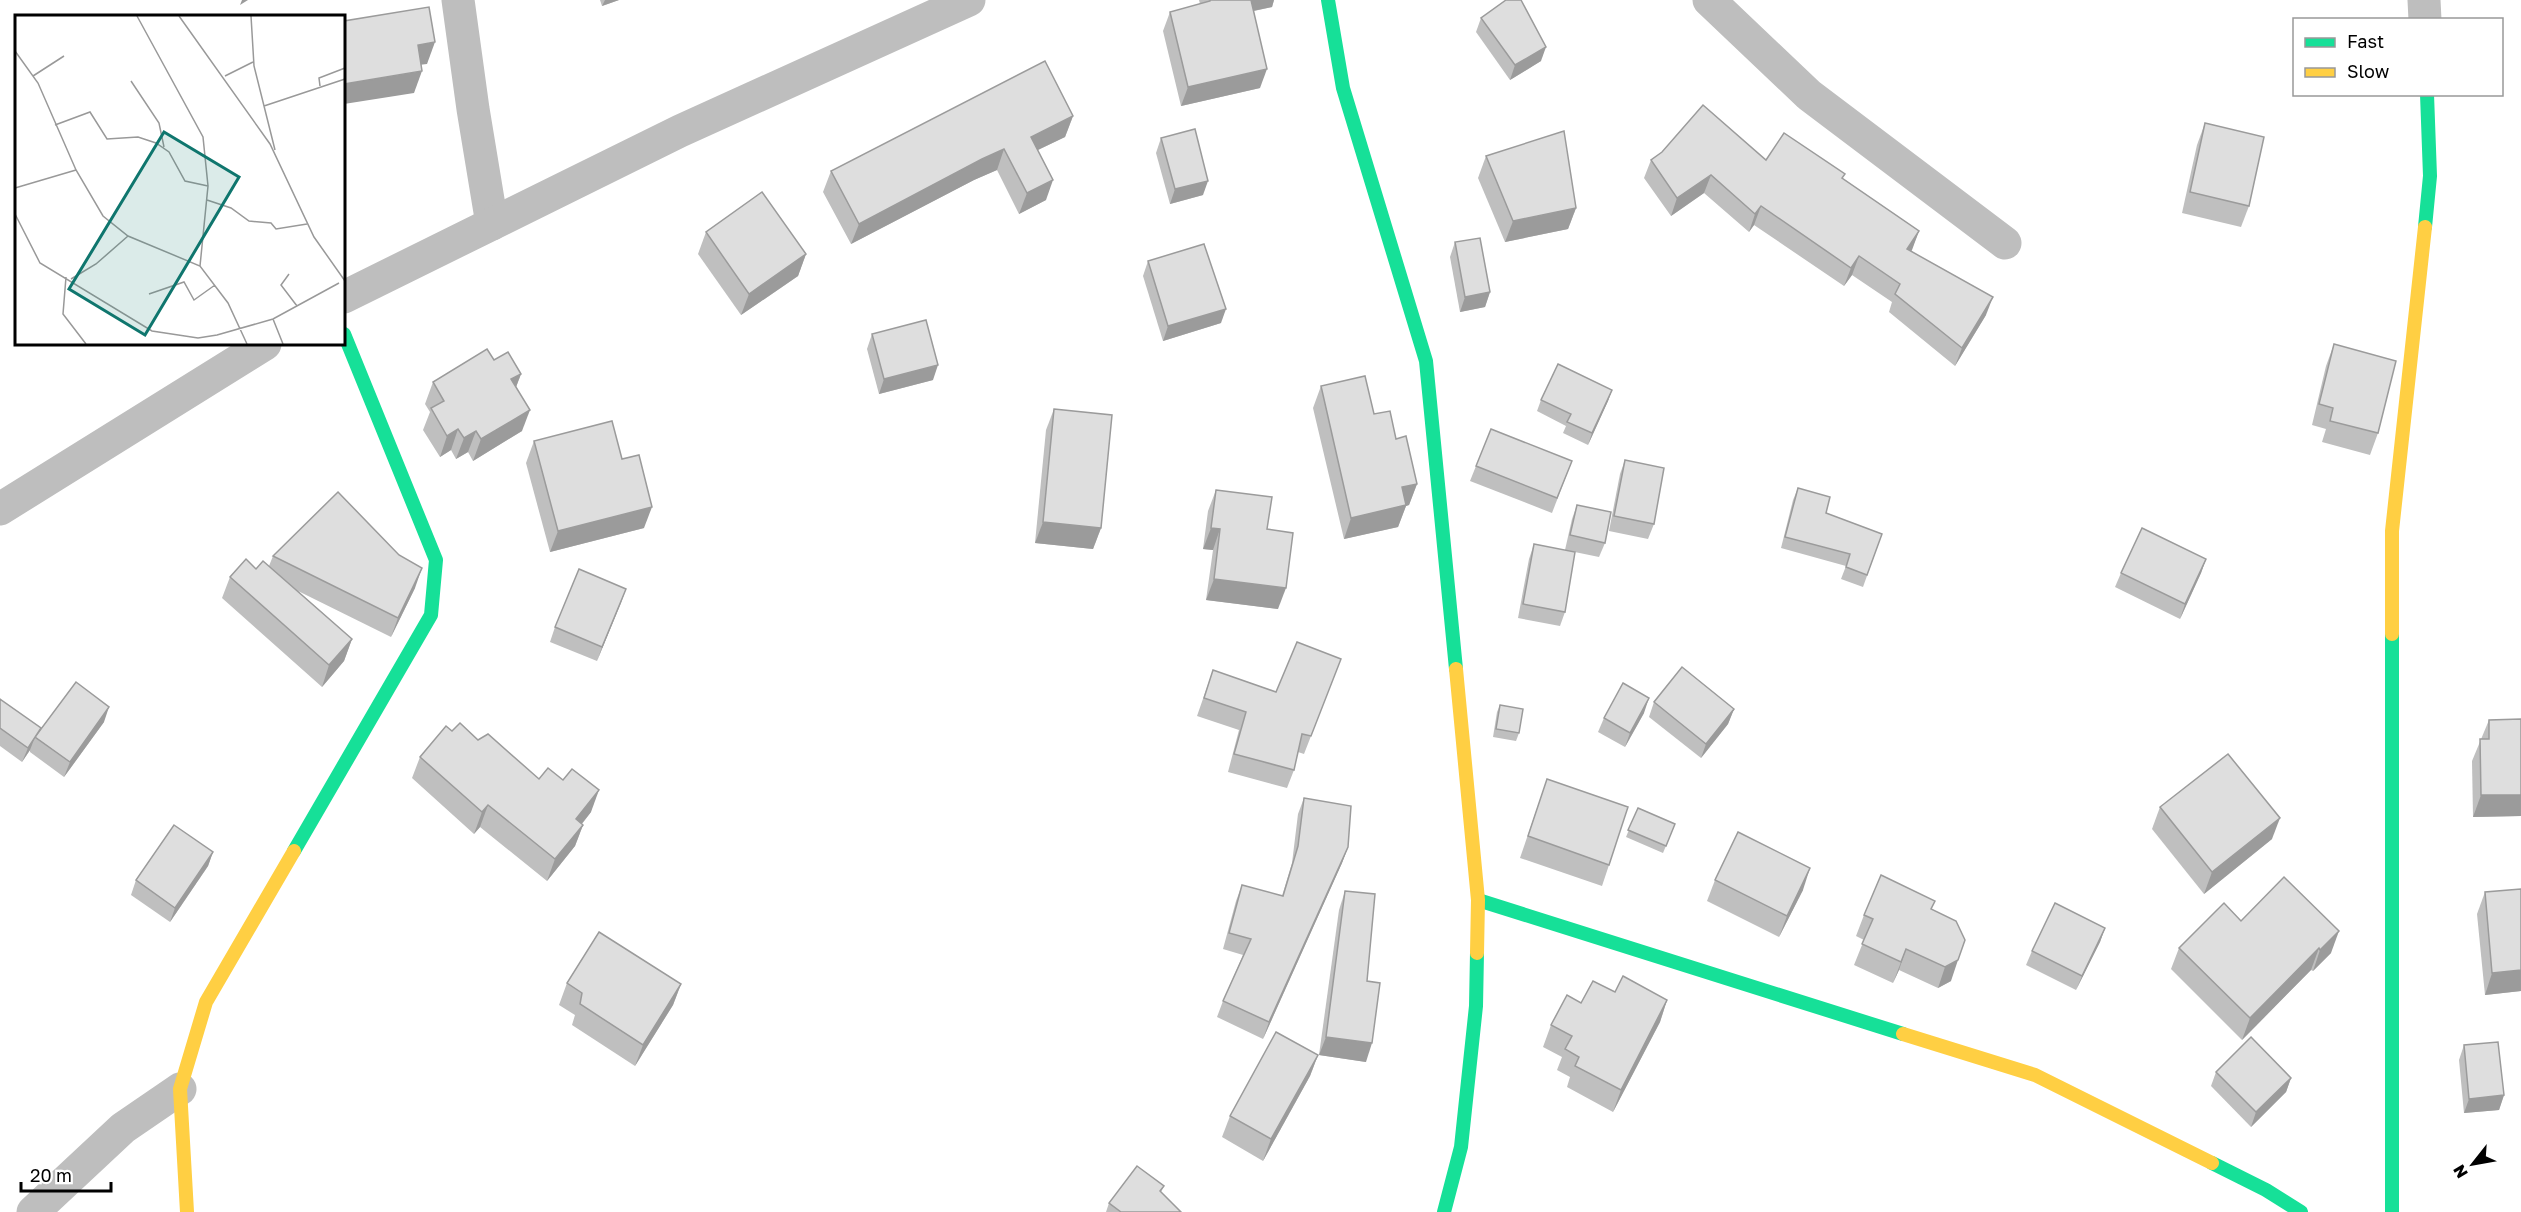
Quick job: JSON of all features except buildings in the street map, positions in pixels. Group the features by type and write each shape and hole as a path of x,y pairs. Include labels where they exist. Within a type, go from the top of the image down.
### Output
{"street":[{"path":"458,0 472,109 492,224"},
{"path":"345,297 680,131 969,0"},
{"path":"1328,0 1343,88 1426,361 1478,900 1476,1006 1461,1147 1444,1212"},
{"path":"1709,0 1809,94 2005,243"},
{"path":"2424,0 2425,18"},
{"path":"2392,1212 2392,531 2430,176 2427,96"},
{"path":"187,1212 180,1089 206,1002 431,615 436,560 345,336"},
{"path":"0,509 263,345"},
{"path":"1478,900 2035,1076 2266,1190 2301,1212"},
{"path":"33,1212 123,1128 180,1089"}],"traffic: fast":[{"path":"1328,0 1343,88 1426,361 1456,669"},
{"path":"2425,227 2430,176 2427,96"},
{"path":"294,851 431,615 436,560 345,336"},
{"path":"2392,634 2392,1212"},
{"path":"1478,900 1903,1034"},
{"path":"1444,1212 1461,1147 1476,1006 1477,953"},
{"path":"2212,1163 2266,1190 2301,1212"}],"traffic: slow":[{"path":"2392,634 2392,531 2425,227"},
{"path":"1456,669 1478,900 1477,953"},
{"path":"187,1212 180,1089 206,1002 294,851"},
{"path":"1903,1034 2035,1075 2212,1163"}]}
